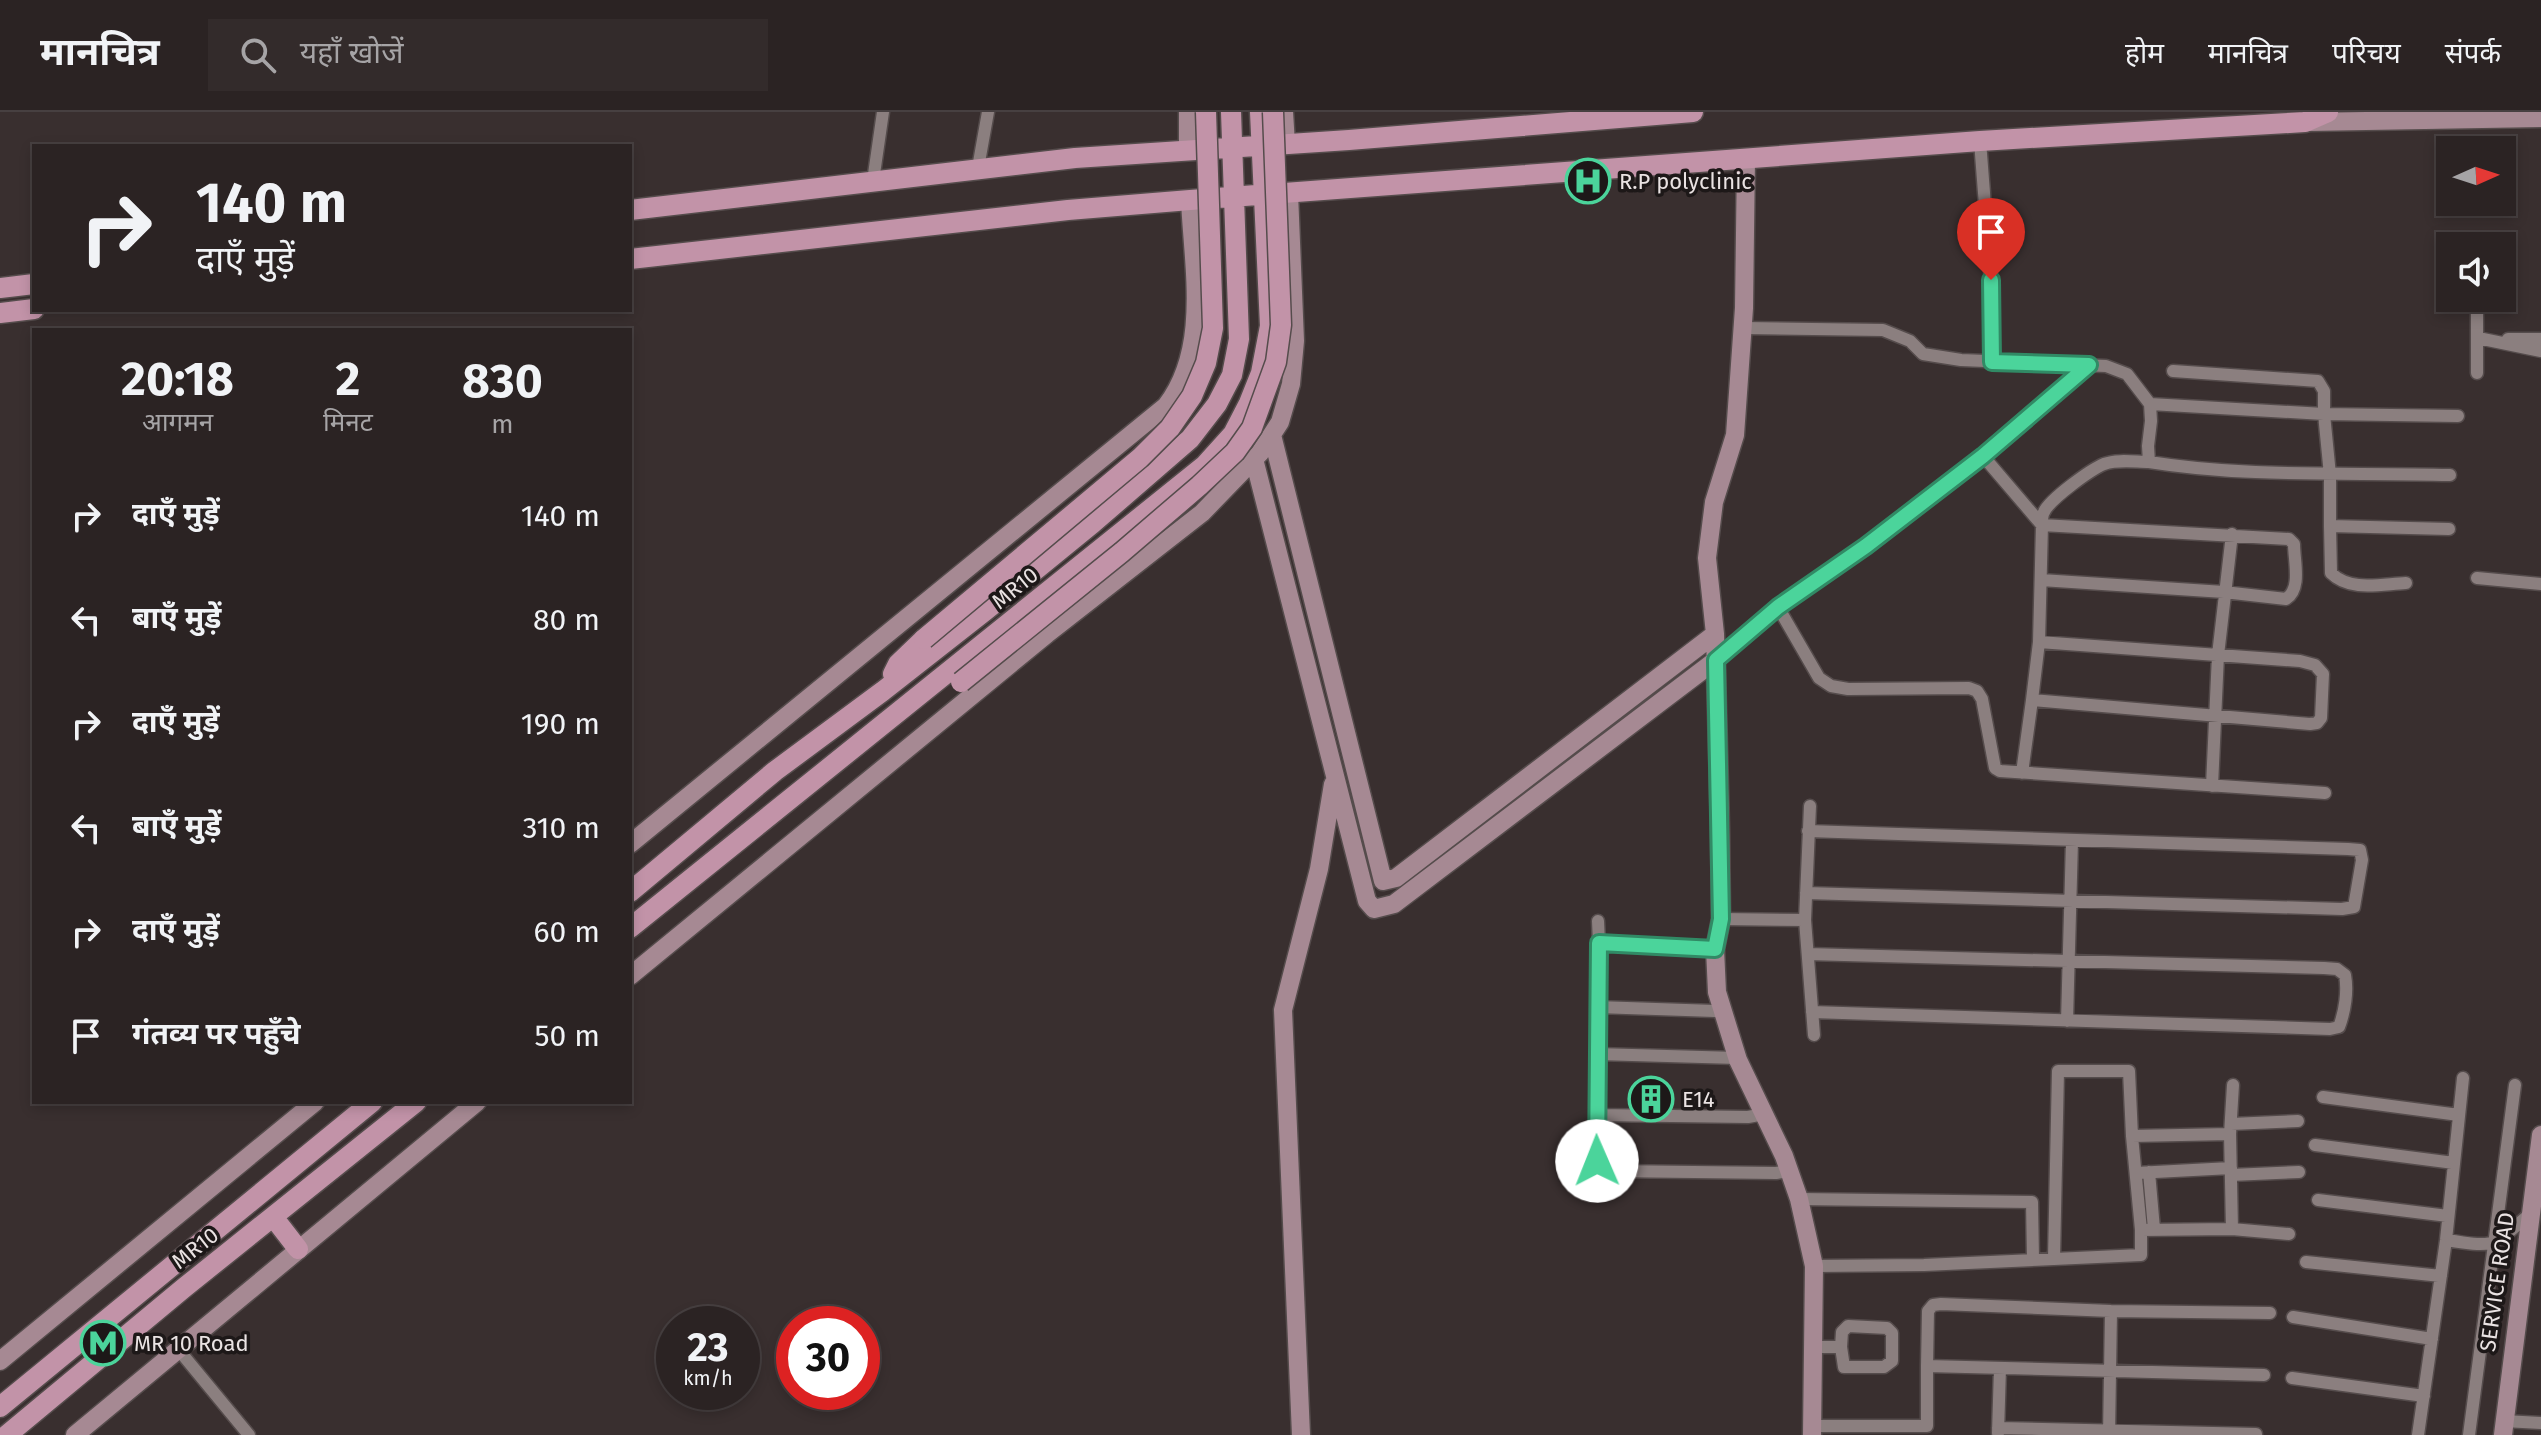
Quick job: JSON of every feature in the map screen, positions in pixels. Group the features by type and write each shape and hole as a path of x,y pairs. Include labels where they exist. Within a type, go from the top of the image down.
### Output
{"main road":[{"path":"883,691 898,664 924,639 1140,458 1170,428 1192,396 1206,363 1213,328 1206,112"},
{"name":"MR10","path":"632,890 775,771 883,691 1093,523 1190,439 1217,404 1232,375 1239,339 1231,112"},
{"name":"MR10","path":"632,926 1205,465 1233,434 1261,373 1270,326 1260,112"},
{"path":"911,703 940,696 961,682 1199,486 1235,452 1252,428 1276,362 1281,325 1273,112"},
{"path":"632,210 978,168 1188,148 1262,146 1693,112"},
{"path":"632,259 1068,210 1980,141 2305,122 2328,112"},
{"path":"0,288 32,284"},
{"path":"0,313 32,309"},
{"name":"MR10","path":"0,1407 370,1104"},
{"name":"MR10","path":"7,1435 414,1104"},
{"path":"274,1218 298,1249"}],"street":[{"path":"873,181 883,112"},
{"path":"978,168 988,112"},
{"path":"1188,112 1188,148"},
{"path":"1284,112 1286,144"},
{"path":"2305,122 2541,118"},
{"path":"1980,141 1993,309 1992,362"},
{"path":"1746,159 1744,328 1735,435 1714,502 1707,558 1716,660 1721,919 1715,949 1717,992 1737,1058 1799,1199 1814,1266 1812,1430 1926,1430 1928,1311 1933,1305 2270,1313"},
{"path":"632,974 1081,607 1202,513 1254,459 1280,422 1291,384 1295,341 1289,193"},
{"path":"632,842 1166,406 1186,374 1194,339 1190,200"},
{"path":"2477,312 2477,373"},
{"path":"1744,328 1883,330 1910,341 1923,354 1992,362 2106,366 2127,374 2150,404 2149,462"},
{"path":"2478,338 2541,339"},
{"path":"2478,338 2541,351"},
{"path":"1254,459 1367,901 1374,909 1394,904 1716,660 1778,607 1866,546 1983,456 2089,365"},
{"path":"2173,371 2318,381 2324,391 2330,475 2331,573 2339,580 2363,585 2406,583"},
{"path":"2150,404 2324,414 2458,416"},
{"path":"1272,435 1383,881 1396,878 1715,634"},
{"path":"1983,456 2042,525 2232,534 2289,539 2294,544 2296,588 2292,596 2286,599 2041,580"},
{"path":"2022,773 2039,642 2043,513 2087,474 2115,462 2149,462 2239,473 2450,475"},
{"path":"2330,526 2449,529"},
{"path":"2212,786 2218,655 2232,534"},
{"path":"2477,578 2541,584"},
{"path":"1778,607 1819,678 1831,686 1848,689 1969,688 1977,691 1982,699 1995,768 2000,771 2325,793"},
{"path":"2032,700 2310,724 2321,718 2323,674 2315,665 2300,661 2039,642"},
{"path":"1301,1435 1283,1010 1319,869 1334,774 1346,734"},
{"path":"1810,806 1805,920 1814,1035"},
{"path":"1806,893 2342,909 2354,907 2362,860 2360,850 2348,849 1808,831"},
{"path":"2067,1021 2072,841"},
{"path":"1721,919 1805,920"},
{"path":"1598,921 1596,1115 1597,1161 1601,1170 1789,1171"},
{"path":"1599,943 1715,949"},
{"path":"1808,954 2324,968 2337,969 2345,975 2346,984 2343,1017 2339,1027 2330,1029 1812,1012"},
{"path":"1597,1007 1724,1013"},
{"path":"1597,1054 1737,1058"},
{"path":"1814,1266 1924,1265 2141,1255 2147,1229 2142,1172 2132,1136 2129,1071 2058,1071 2054,1258"},
{"path":"2418,1435 2446,1240 2463,1078"},
{"path":"2232,1229 2233,1085"},
{"path":"2469,1435 2515,1085"},
{"path":"2323,1097 2459,1115"},
{"path":"0,1361 313,1104"},
{"path":"75,1435 475,1104"},
{"path":"1596,1115 1748,1117 1764,1114"},
{"path":"2132,1136 2298,1121"},
{"name":"SERVICE ROAD","path":"2504,1428 2541,1135"},
{"path":"2315,1145 2454,1163"},
{"path":"2142,1172 2299,1172"},
{"path":"1799,1199 2032,1202 2033,1259"},
{"path":"2318,1200 2448,1216"},
{"path":"2446,1240 2487,1246 2531,1213"},
{"path":"2147,1229 2232,1229 2289,1234"},
{"path":"2306,1262 2441,1276"},
{"path":"2109,1433 2111,1311"},
{"path":"2293,1317 2432,1339"},
{"path":"1848,1326 1887,1328 1892,1333 1892,1361 1884,1367 1844,1367 1841,1347 1842,1332 1848,1326"},
{"path":"1814,1347 1841,1347"},
{"path":"178,1349 249,1435"},
{"path":"1927,1366 2264,1375"},
{"path":"2000,1368 1998,1431 2256,1434"},
{"path":"2292,1378 2424,1396"},
{"path":"2504,1428 2541,1423"}],"place":[{"name":"R.P polyclinic","path":"1588,181"},
{"name":"E14","path":"1651,1099"},
{"name":"MR 10 Road","path":"103,1343"}],"route":[{"path":"1597,1161 1599,943 1715,949 1721,919 1716,660 1778,607 1866,546 1983,456 2089,365 1992,362 1991,280"}]}
